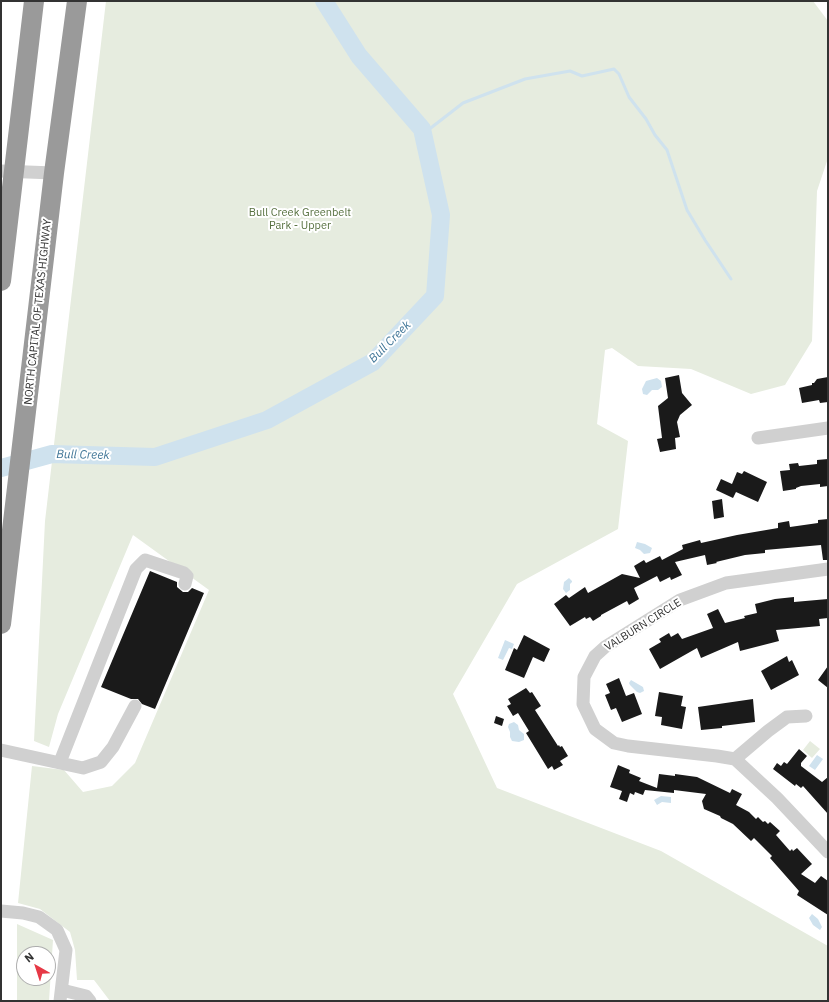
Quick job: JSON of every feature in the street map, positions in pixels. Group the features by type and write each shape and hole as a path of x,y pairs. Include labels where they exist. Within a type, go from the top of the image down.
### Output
{"highway":[{"path":"1,281 7,171 34,1"},
{"name":"NORTH CAPITAL OF TEXAS HIGHWAY","path":"1,624 54,173 76,1"}],"street":[{"path":"7,171 54,173"},
{"path":"758,438 828,428"},
{"path":"60,762 136,569 145,560 184,573 187,576 185,584"},
{"name":"VALBURN CIRCLE","path":"735,759 614,743 595,728 583,704 584,677 595,656 605,647 680,600 726,583 828,569"},
{"path":"1,750 83,768 101,762 113,747 135,706"},
{"path":"806,716 787,717 735,759 777,798 828,852"},
{"path":"1,911 24,913 39,917 56,930 66,950 61,995 86,996 90,1001"}],"green space":[{"name":"Bull Creek Greenbelt Park - Upper","path":"106,1 813,1 828,21 828,158 817,191 812,341 785,385 751,394 691,369 638,366 612,348 605,350 597,424 628,441 618,529 517,584 453,694 497,788 661,851 828,946 828,1001 110,1001 94,980 77,980 75,950 70,932 40,909 18,903 32,766 64,770 83,792 112,786 135,763 209,590 133,535 58,714 49,747 34,741 45,521"},
{"path":"810,741 820,749 812,758 803,750"},
{"path":"17,924 53,940 53,946 17,946"},
{"path":"17,986 50,986 49,1001 17,1001"}],"water":[{"path":"657,378 661,381 662,387 658,390 652,390 647,395 643,394 642,389 646,381"},
{"path":"637,542 652,548 650,553 644,554 635,548"},
{"path":"569,578 572,582 570,584 570,590 566,593 563,589 564,582"},
{"path":"505,640 514,644 512,649 509,648 503,660 498,658"},
{"path":"631,680 643,687 644,691 640,693 637,692 629,683"},
{"path":"514,722 518,725 519,730 524,734 524,740 519,742 512,741 510,737 508,727 509,724"},
{"path":"817,755 823,759 815,770 809,766"},
{"path":"661,796 671,797 671,803 662,802 657,805 654,800"},
{"path":"812,914 818,919 822,927 820,930 813,925 809,918"}],"building":[{"path":"679,375 682,393 692,405 680,415 677,422 680,437 675,438 676,449 660,452 657,439 662,438 658,406 668,398 665,378"},
{"path":"828,377 828,402 820,403 819,400 802,403 799,388 812,385 812,383 814,383 817,379"},
{"path":"828,459 828,486 820,487 820,484 801,486 796,489 783,491 780,471 790,470 789,464 798,463 799,466 817,464 817,460"},
{"path":"744,471 767,482 758,502 736,492 733,498 716,490 721,479 732,484 737,472 742,474"},
{"path":"722,499 724,517 714,519 712,501"},
{"path":"828,519 828,560 823,560 821,545 765,550 765,553 745,555 707,565 705,555 675,562 682,575 671,580 670,577 660,582 657,576 634,588 639,599 629,605 627,601 593,621 590,617 586,619 585,617 570,626 554,604 566,595 569,598 585,587 588,593 622,574 640,578 634,566 644,560 646,563 660,556 662,560 683,549 682,545 700,540 701,543 778,528 778,523 789,521 790,527 818,523 818,520"},
{"path":"150,571 177,582 177,587 183,592 188,592 192,588 204,593 155,709 142,704 138,699 131,699 101,687"},
{"path":"794,597 794,602 828,599 828,618 819,619 820,626 776,630 779,641 740,651 738,642 701,658 697,648 660,669 649,649 661,642 659,639 669,633 671,637 678,633 682,639 713,628 707,614 718,609 725,623 757,613 755,604 775,599"},
{"path":"524,635 550,649 544,662 533,657 524,678 505,670 514,648 517,650"},
{"path":"787,656 789,662 792,660 799,675 771,690 761,671"},
{"path":"828,666 828,688 818,680"},
{"path":"619,678 626,696 634,693 642,714 622,722 616,708 611,710 605,695 610,693 606,684"},
{"path":"526,688 530,693 532,692 541,706 535,710 558,746 562,746 568,756 560,761 563,765 554,770 552,766 548,769 526,733 529,731 518,713 513,716 507,706 511,704 508,699"},
{"path":"659,692 683,696 681,706 686,707 682,729 661,725 662,717 655,716"},
{"path":"753,699 755,722 701,730 698,707"},
{"path":"496,716 504,719 502,726 494,723"},
{"path":"799,749 807,756 801,763 801,766 822,782 828,777 828,814 803,786 801,788 796,784 795,786 773,769 777,763 781,766 784,762 787,764"},
{"path":"618,765 630,770 629,773 641,778 639,781 657,788 659,774 675,776 675,774 697,777 730,793 732,789 742,794 736,805 749,812 756,819 758,817 763,822 765,821 768,824 770,822 780,831 776,835 790,851 797,848 812,864 801,874 815,883 821,876 828,881 828,915 797,895 799,891 770,858 772,856 754,838 751,841 733,824 704,809 702,801 706,794 674,790 674,793 645,790 643,795 635,792 634,795 630,793 627,802 619,799 622,791 610,787"}],"waterway":[{"name":"Bull Creek","path":"1,468 52,454 155,457 267,420 373,362 435,296 441,215 422,129 359,56 324,1"},
{"path":"423,134 463,103 525,79 570,71 582,76 614,69 619,74 629,97 667,150 687,210 731,279"}]}
